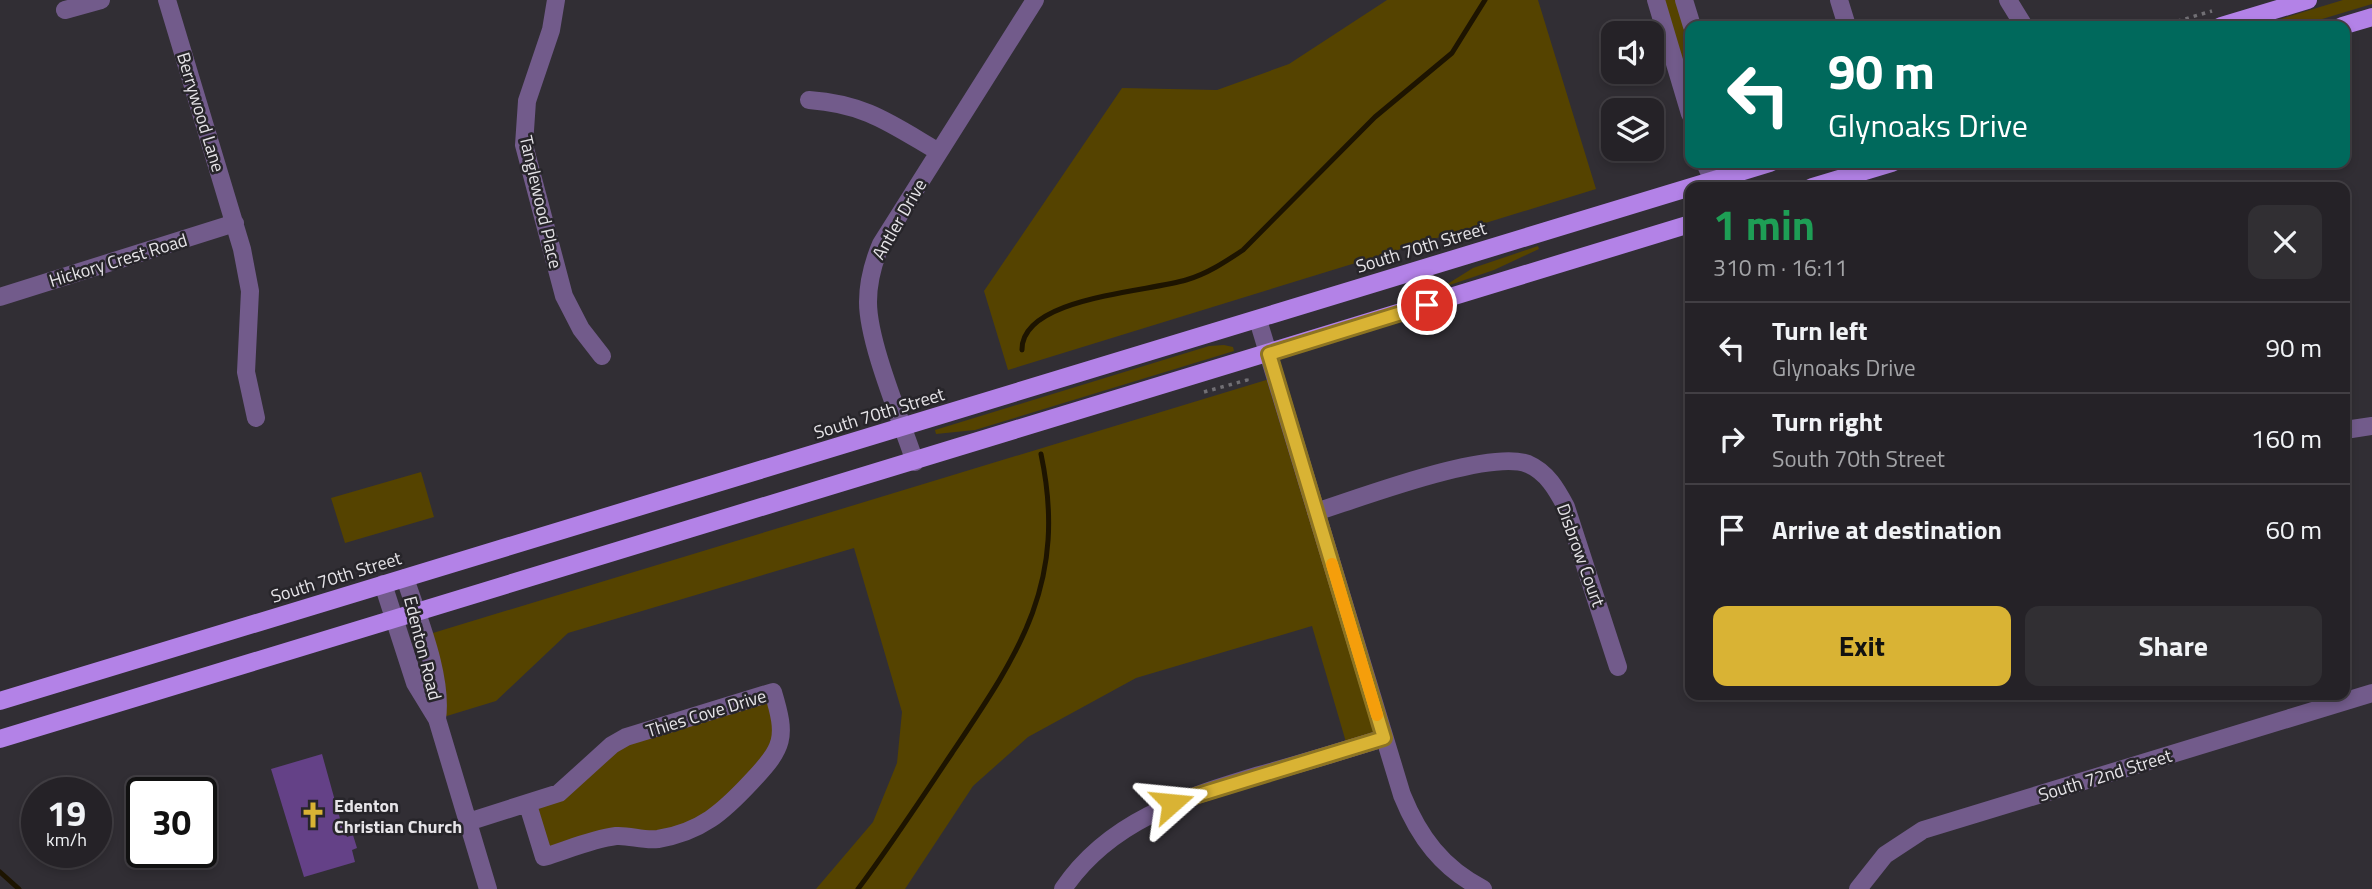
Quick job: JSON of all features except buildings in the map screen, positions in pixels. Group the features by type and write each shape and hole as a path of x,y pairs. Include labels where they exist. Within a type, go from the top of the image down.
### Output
{"main road":[{"path":"2238,21 2308,0"},
{"path":"2350,24 2372,17"},
{"name":"South 70th Street","path":"1718,182 1755,168"},
{"path":"1829,182 1875,168"},
{"name":"South 70th Street","path":"0,701 1685,192"},
{"path":"0,739 1685,226"}],"street":[{"path":"65,10 101,0"},
{"name":"Berrywood Lane","path":"167,0 235,223 250,291 246,372 256,418"},
{"name":"Tanglewood Place","path":"556,0 551,30 527,101 524,145 564,296 581,329 602,356"},
{"name":"Antler Drive","path":"915,462 872,330 869,283 881,244 1035,0"},
{"path":"1656,0 1685,97"},
{"path":"1684,0 1690,21"},
{"path":"1839,0 1845,21"},
{"path":"2008,0 2021,21"},
{"path":"809,100 840,102 874,114 939,152"},
{"name":"Hickory Crest Road","path":"0,297 235,223"},
{"path":"1258,320 1402,795 1416,828 1451,869 1483,889"},
{"path":"2350,429 2372,426"},
{"name":"Disbrow Court","path":"1316,512 1465,467 1497,461 1530,465 1555,487 1566,508 1618,667"},
{"name":"Edenton Road","path":"405,578 437,689 437,719"},
{"name":"Edenton Road","path":"383,584 415,683 437,719 488,889"},
{"name":"Thies Cove Drive","path":"468,822 559,793 612,745 626,737 774,692 782,722 780,747 721,814 708,823 658,839 608,838 544,858 528,805"},
{"name":"South 72nd Street","path":"2350,700 2372,693"},
{"name":"South 72nd Street","path":"1858,889 1885,855 1923,830 2349,700"},
{"path":"1063,889 1096,850 1148,814 1194,795 1384,738"}],"path":[{"path":"2178,21 2223,8"}],"shaded area":[{"path":"1387,0 1538,0 1596,189 1008,370 984,291 1122,88 1217,90 1289,64"},
{"path":"1656,0 1684,0 1689,21 1685,21 1685,97"},
{"path":"2343,0 2372,0 2372,4 2316,21 2274,21"},
{"path":"1538,246 1539,249 1494,270 1441,288 1473,268"},
{"path":"1209,346 1233,347 1234,351 975,430 936,434 935,430"},
{"path":"1276,377 1384,738 1348,749 1312,626 1136,678 1028,737 973,786 905,889 816,889 873,822 897,763 902,712 854,548 568,633 496,701 437,719 423,636"},
{"path":"421,472 434,517 345,543 331,498"},
{"path":"773,692 783,733 721,814 643,840 544,857 528,805 599,756"}],"waterway":[{"path":"1022,350 1027,332 1042,318 1063,308 1117,293 1186,280 1209,271 1243,250 1375,117 1452,53 1485,0"},
{"path":"858,889 906,822 998,682 1032,614 1043,578 1048,541 1048,499 1041,454"},
{"path":"0,872 19,889"}],"slow traffic":[{"path":"1332,564 1377,715"}],"place":[{"name":"Edenton Christian Church","path":"313,815"}],"route":[{"path":"1172,803 1384,738 1269,354 1427,305"}]}
